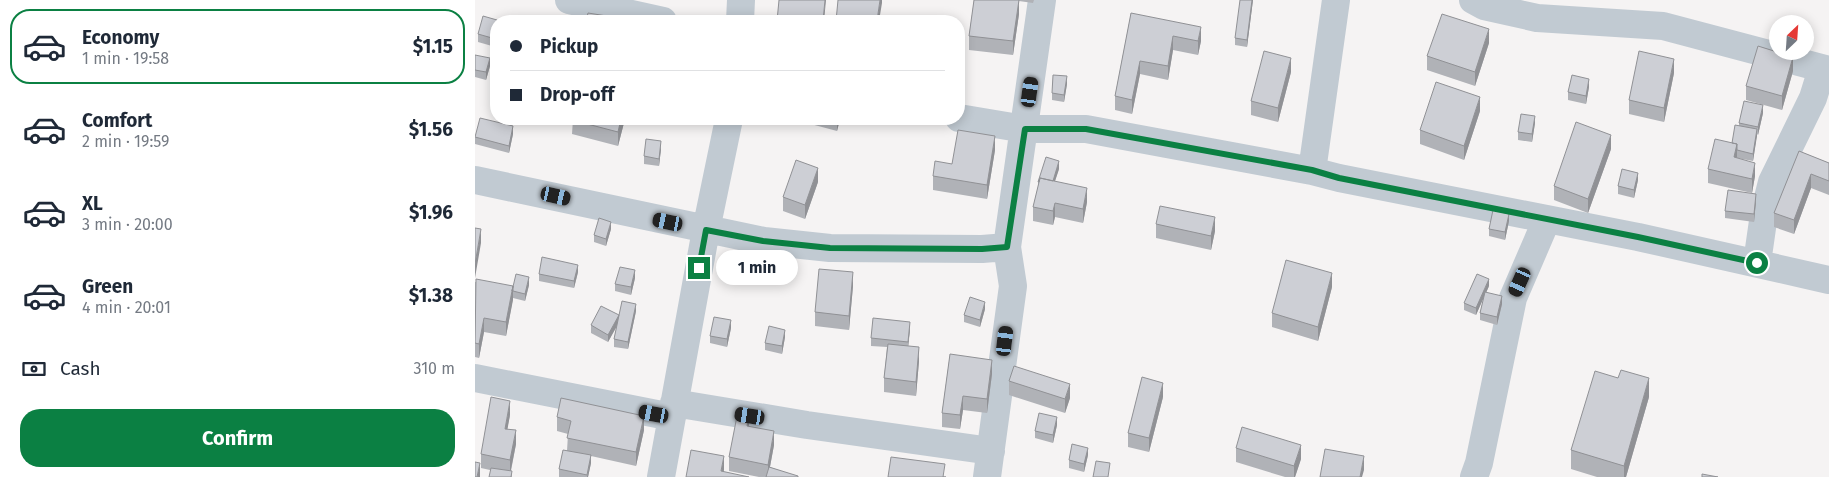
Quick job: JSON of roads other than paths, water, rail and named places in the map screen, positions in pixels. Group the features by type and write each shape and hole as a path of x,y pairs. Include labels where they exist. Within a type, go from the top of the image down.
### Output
{"street":[{"path":"569,0 636,15"},
{"path":"740,15 741,0"},
{"path":"475,378 673,410 807,425 989,464 1013,286 1007,247 1042,0"},
{"path":"1312,170 1336,0"},
{"path":"1473,0 1484,6 1537,18 1663,26 1826,70 1772,182 1757,263"},
{"path":"965,119 1025,129 1086,129 1312,170 1339,178 1547,219 1829,280"},
{"path":"661,477 706,230 728,125"},
{"path":"475,180 763,241 830,248 982,249 1007,247"},
{"path":"1474,477 1479,463 1513,298 1547,219"}]}
